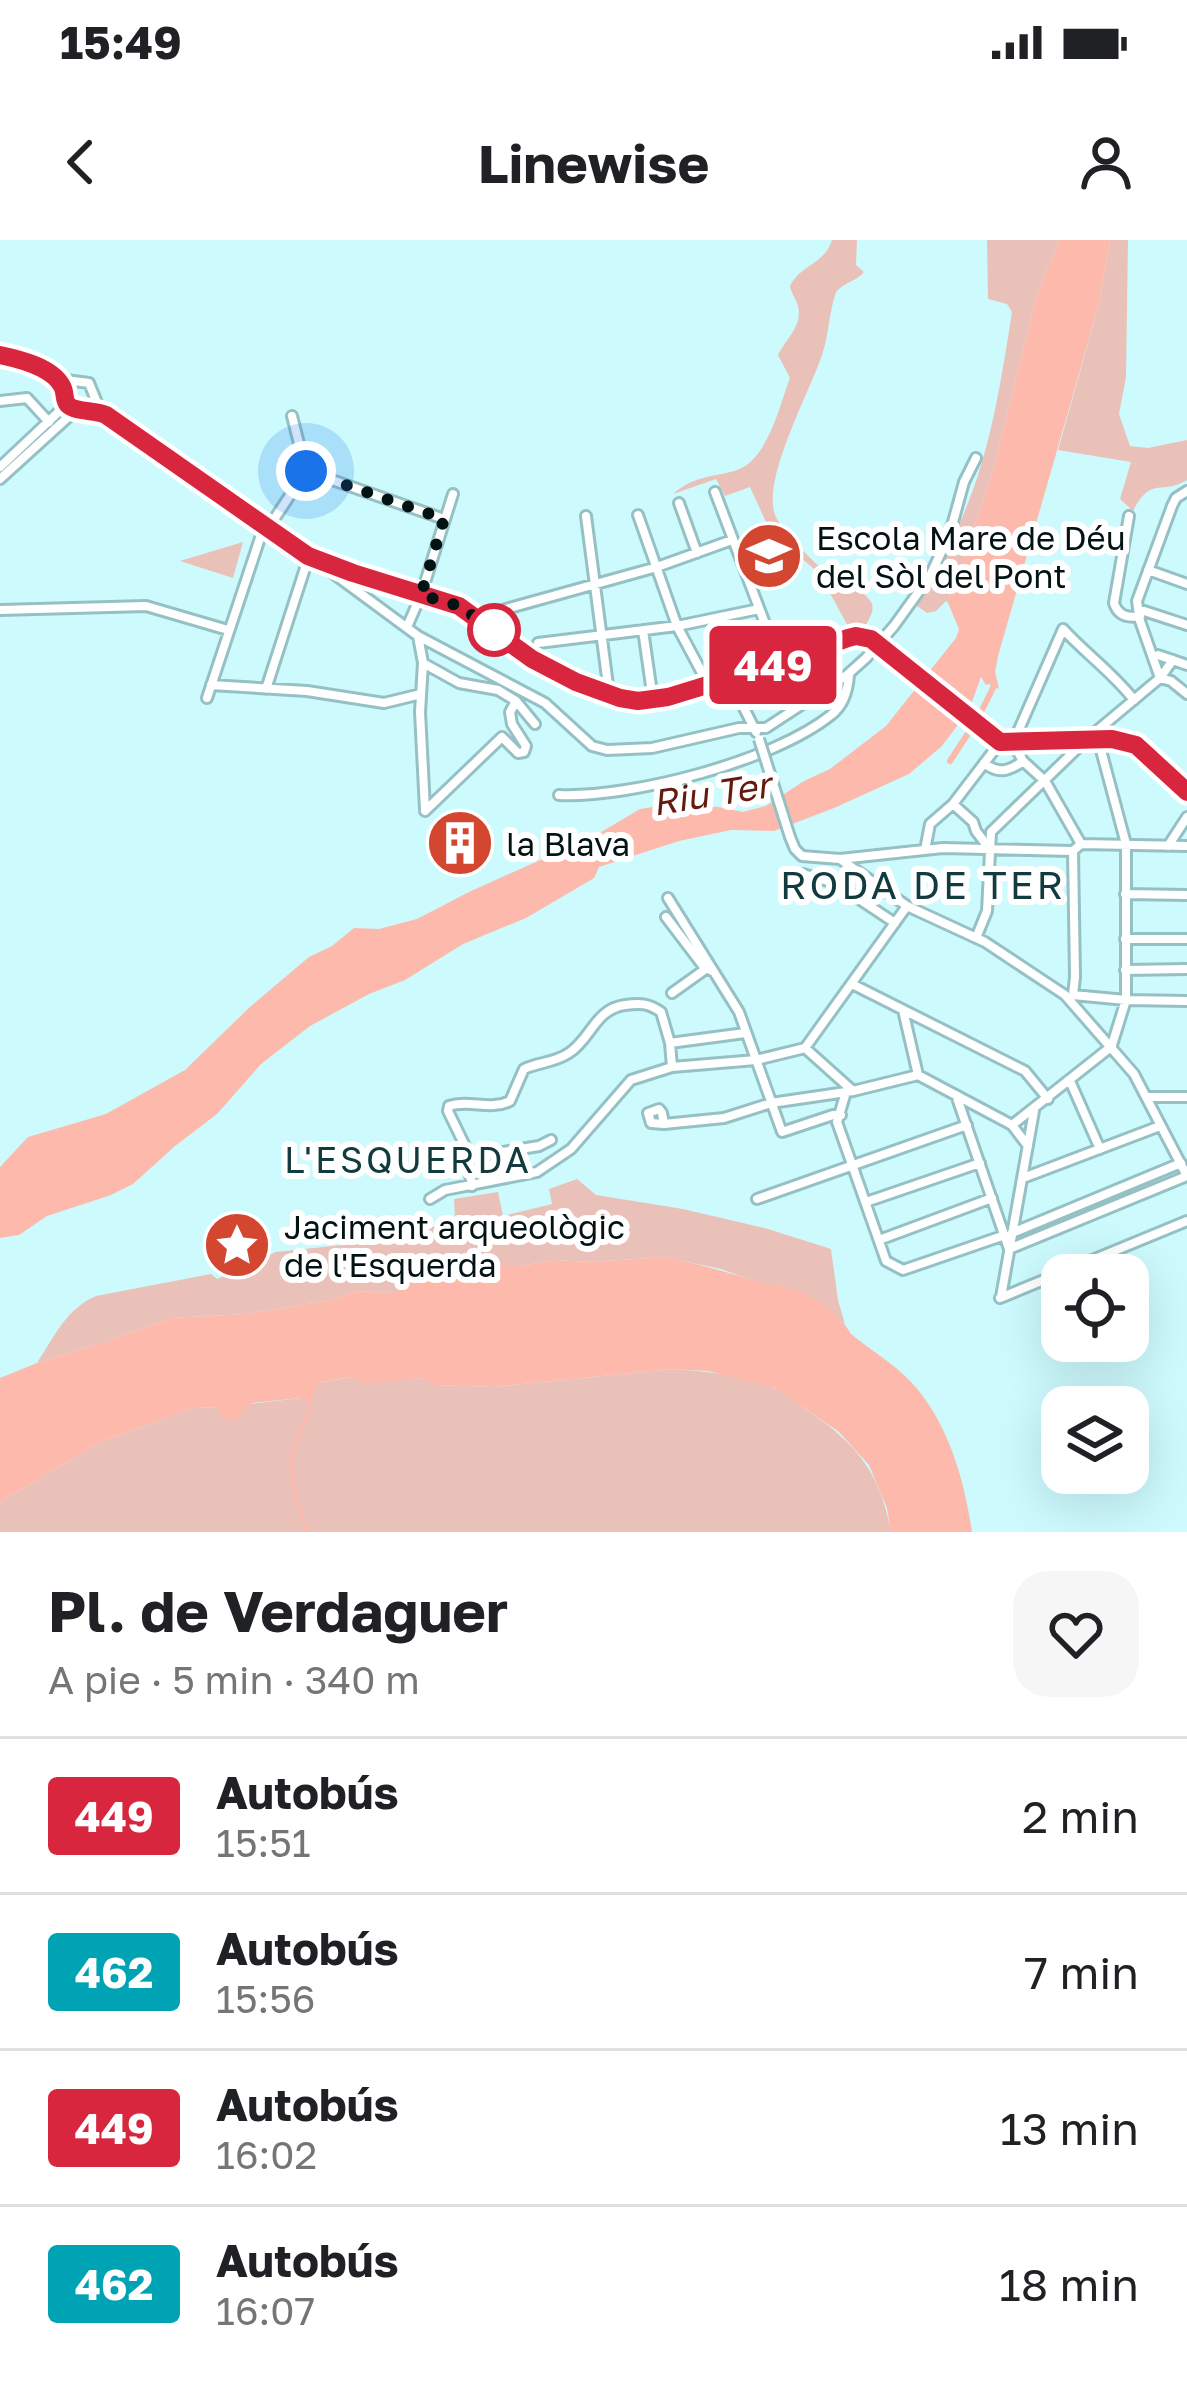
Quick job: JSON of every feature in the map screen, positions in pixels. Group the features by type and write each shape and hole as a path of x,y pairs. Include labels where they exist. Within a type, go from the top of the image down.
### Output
{"street":[{"path":"0,356 53,377 76,408 106,415"},
{"path":"53,377 89,383 106,415 418,636 545,703 592,746 652,748 739,728 757,734"},
{"path":"64,393 74,381"},
{"path":"0,400 27,398 49,422"},
{"path":"0,466 49,422 94,400"},
{"path":"0,479 76,408"},
{"path":"292,416 306,471"},
{"path":"757,734 849,673 894,626 930,576 976,458"},
{"path":"207,698 267,525 306,471"},
{"path":"306,471 444,519"},
{"path":"1160,678 1137,601 1172,506 1187,491"},
{"path":"715,492 779,663"},
{"path":"407,627 453,494"},
{"path":"679,503 697,553"},
{"path":"638,515 677,626 709,686"},
{"path":"586,516 609,693"},
{"path":"1129,516 1114,603 1130,618 1139,613 1187,625"},
{"path":"476,617 656,567 732,540"},
{"path":"308,556 459,606 532,659 576,682 638,701 730,680 848,638 871,639 995,744 1112,739 1136,745 1187,792"},
{"path":"266,688 308,556"},
{"path":"1148,570 1187,584"},
{"path":"0,610 146,606 229,630"},
{"path":"538,644 677,626 759,609"},
{"path":"1013,743 1063,629 1133,700"},
{"path":"643,630 652,700"},
{"path":"418,636 423,663 425,811 502,737 518,753 524,752 526,746 510,712 517,701"},
{"path":"1158,656 1187,665"},
{"path":"976,938 987,911 992,832 1160,678 1173,660"},
{"path":"423,663 459,683 498,690 517,701 535,724"},
{"path":"559,795 652,786 784,744 834,713 848,692 849,673"},
{"path":"1160,678 1187,694"},
{"path":"730,680 757,734 790,837 802,856 840,860 925,850 1126,844 1187,847"},
{"path":"212,685 384,703 421,694"},
{"path":"1012,1125 1112,1046 1126,1000 1126,844 1093,739"},
{"path":"1013,743 1023,761 1045,781 1077,848 1075,977 1069,995"},
{"path":"925,850 931,824 952,804 995,744"},
{"path":"983,763 1003,771 1023,761"},
{"path":"952,804 974,822 990,849"},
{"path":"1168,846 1187,817"},
{"path":"840,860 907,907 976,938 1069,995 1134,1074 1187,1176 1009,1249"},
{"path":"803,874 835,883 895,922"},
{"path":"1125,894 1187,895"},
{"path":"668,898 739,1012 782,1132 841,1115"},
{"path":"430,1199 445,1190 537,1172 571,1149 631,1080 672,1067 756,1060 805,1048 907,907"},
{"path":"666,916 711,970"},
{"path":"1125,939 1187,939"},
{"path":"1126,970 1187,969"},
{"path":"672,993 711,970"},
{"path":"852,984 1025,1070 1048,1099"},
{"path":"1069,995 1187,1001"},
{"path":"472,1186 449,1106 463,1102 503,1105 515,1095 524,1069 566,1056 607,1011 642,1002 661,1012 672,1067"},
{"path":"903,1009 918,1075"},
{"path":"670,1043 746,1033"},
{"path":"805,1048 849,1092"},
{"path":"664,1124 724,1118 771,1103 849,1092 918,1075 1012,1125 1028,1146"},
{"path":"1070,1081 1100,1149"},
{"path":"849,1092 838,1122 886,1262 903,1270 1008,1234 1180,1163"},
{"path":"956,1095 1008,1234"},
{"path":"1146,1097 1187,1097"},
{"path":"1034,1110 1000,1298 1187,1221"},
{"path":"757,1199 967,1125"},
{"path":"1022,1179 1161,1125"},
{"path":"467,1158 550,1140"},
{"path":"866,1202 980,1162"},
{"path":"879,1240 992,1198"}],"shaded area":[{"path":"832,240 857,240 856,265 864,272 836,292 822,355 781,458 773,499 778,521 797,545 825,571 867,596 872,612 865,628 849,628 819,573 771,533 750,487 725,496 716,479 673,494 695,481 745,466 763,446 790,378 778,355 798,320 790,286"},
{"path":"987,240 1059,240 1036,298 991,478 948,603 927,613 917,602 956,530 980,470 1008,338 1012,312 1007,304 988,299"},
{"path":"1059,240 1110,240 1099,304 998,656 999,689 986,685 981,677 969,710 942,746 909,774 774,831 731,830 599,867 594,878 526,918 463,944 405,980 310,1026 261,1064 217,1114 133,1184 47,1216 19,1235 0,1238 0,1167 28,1137 106,1114 185,1070 309,957 354,928 379,929 417,919 598,834 640,809 666,805 743,812 766,806 830,769 886,726 956,638 959,629 948,603 991,478 1036,298"},
{"path":"1110,240 1128,240 1126,377 1119,414 1130,446 1148,448 1187,440 1187,480 1151,490 1133,511 1120,499 1131,462 1058,450 1099,304"},
{"path":"243,542 233,578 180,561"},
{"path":"577,1179 596,1195 683,1209 831,1249 845,1324 814,1299 721,1269 664,1257 554,1260 475,1266 413,1280 393,1293 358,1291 247,1314 170,1318 37,1363 69,1316 96,1296 211,1274 217,1279 276,1252 390,1242 455,1219 454,1199 498,1192 503,1216 552,1204 549,1189"},
{"path":"664,1257 802,1293 830,1310 851,1334 904,1375 931,1408 951,1447 972,1532 891,1532 887,1508 869,1465 839,1432 775,1388 708,1371 672,1369 493,1387 435,1385 421,1378 364,1384 351,1377 318,1383 311,1401 252,1403 236,1419 224,1420 217,1408 197,1407 101,1442 0,1502 0,1378 37,1363 170,1318 247,1314 358,1291 393,1293 413,1280 475,1266"},
{"path":"672,1369 723,1374 772,1387 828,1425 874,1478 891,1532 0,1532 0,1502 101,1442 197,1407 301,1398 318,1383 352,1377 364,1383 422,1378 435,1385 493,1387"}],"waterway":[{"path":"979,716 993,679"},
{"path":"950,761 969,732"},
{"path":"306,1532 291,1463 308,1414 308,1397"}],"bus line":[{"name":"449","path":"0,355 53,377 70,407 106,415 308,556 459,606 532,659 576,682 620,698 652,700 730,680 856,636 871,639 1000,742 1112,739 1136,745 1187,792"}],"place":[{"name":"Escola Mare de Déu del Sòl del Pont","path":"769,556"},
{"name":"la Blava","path":"460,843"},
{"name":"Jaciment arqueològic de l'Esquerda","path":"237,1245"}],"district":[{"name":"RODA DE TER","path":"923,884"},
{"name":"L'ESQUERDA","path":"408,1159"}],"route":[{"path":"306,471 444,519 421,595 459,606 494,630"}],"water label":[{"name":"Riu Ter","path":"711,793"}]}
